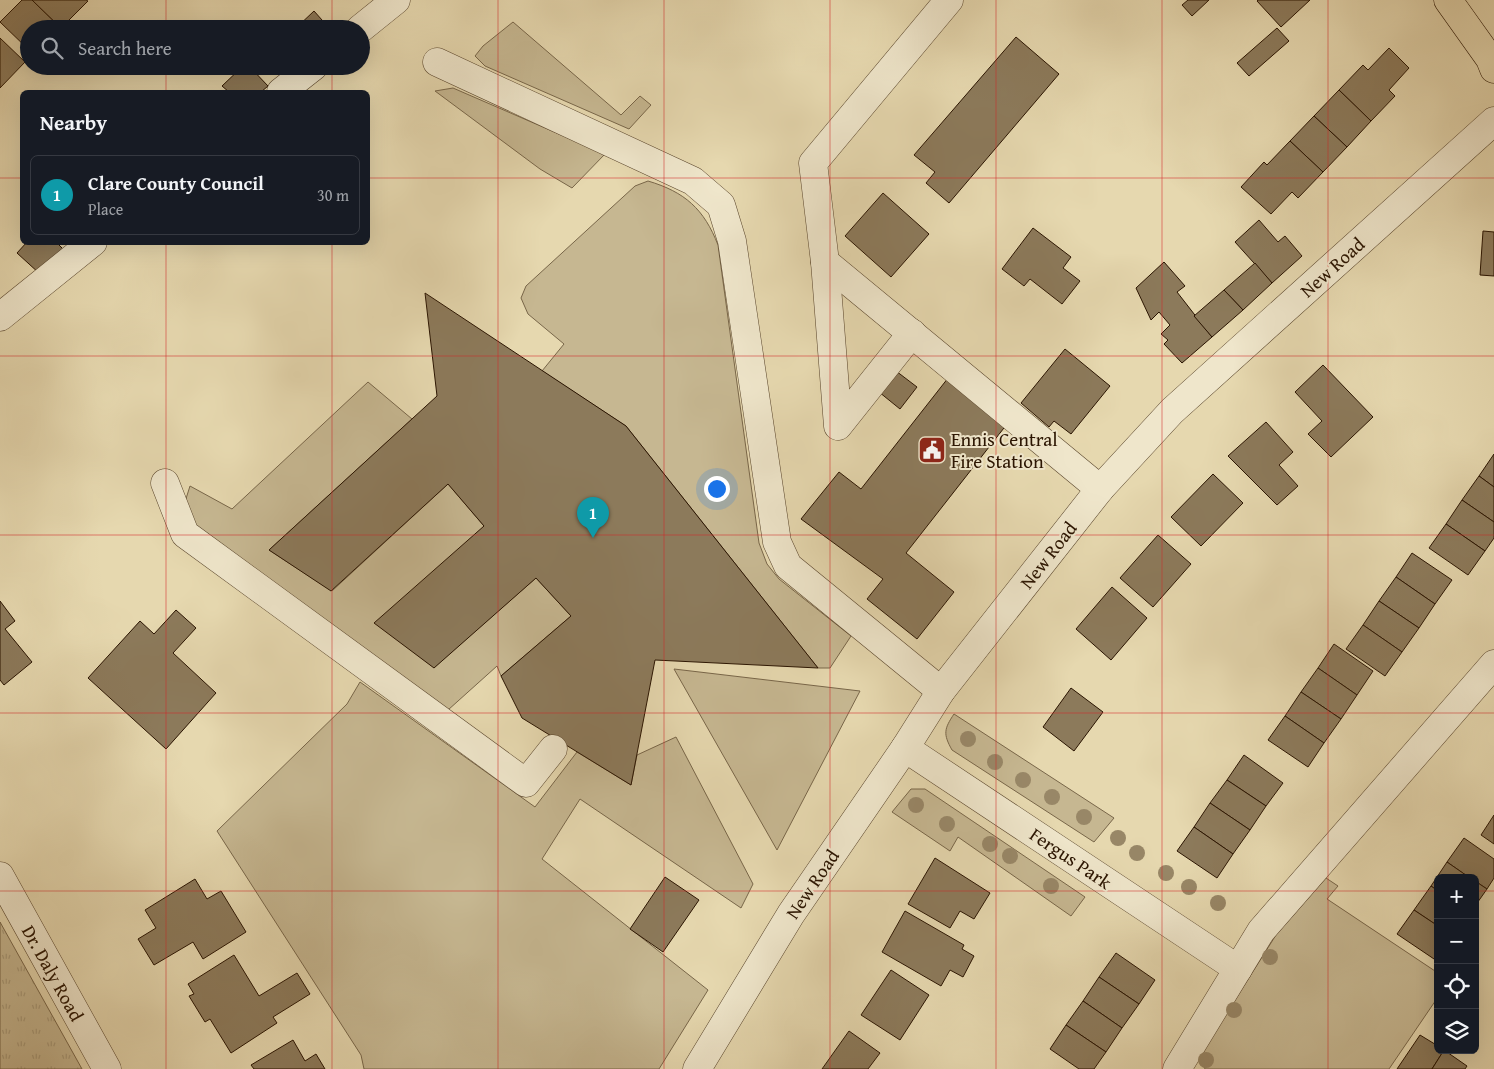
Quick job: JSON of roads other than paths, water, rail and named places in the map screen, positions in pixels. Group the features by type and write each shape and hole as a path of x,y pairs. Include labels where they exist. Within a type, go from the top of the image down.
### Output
{"main road":[{"path":"1448,0 1490,60 1494,69"}],"street":[{"path":"370,21 396,0"},
{"path":"912,333 838,426 825,262 812,163 950,0"},
{"path":"437,62 693,181 720,205 732,241 778,542 788,566 941,691"},
{"path":"284,90 303,75"},
{"name":"New Road","path":"697,1069 791,914 905,748 941,691 1100,489 1172,411 1494,121"},
{"path":"0,317 89,245"},
{"path":"825,262 1100,489"},
{"path":"165,483 185,534 526,784 553,749"},
{"path":"1177,1069 1261,931 1494,664"},
{"name":"Fergus Park","path":"905,748 1238,969"},
{"name":"Dr. Daly Road","path":"0,876 107,1069"}],"place":[{"name":"Ennis Central Fire Station","path":"932,450"},
{"name":"Clare County Council","path":"593,538"}]}
